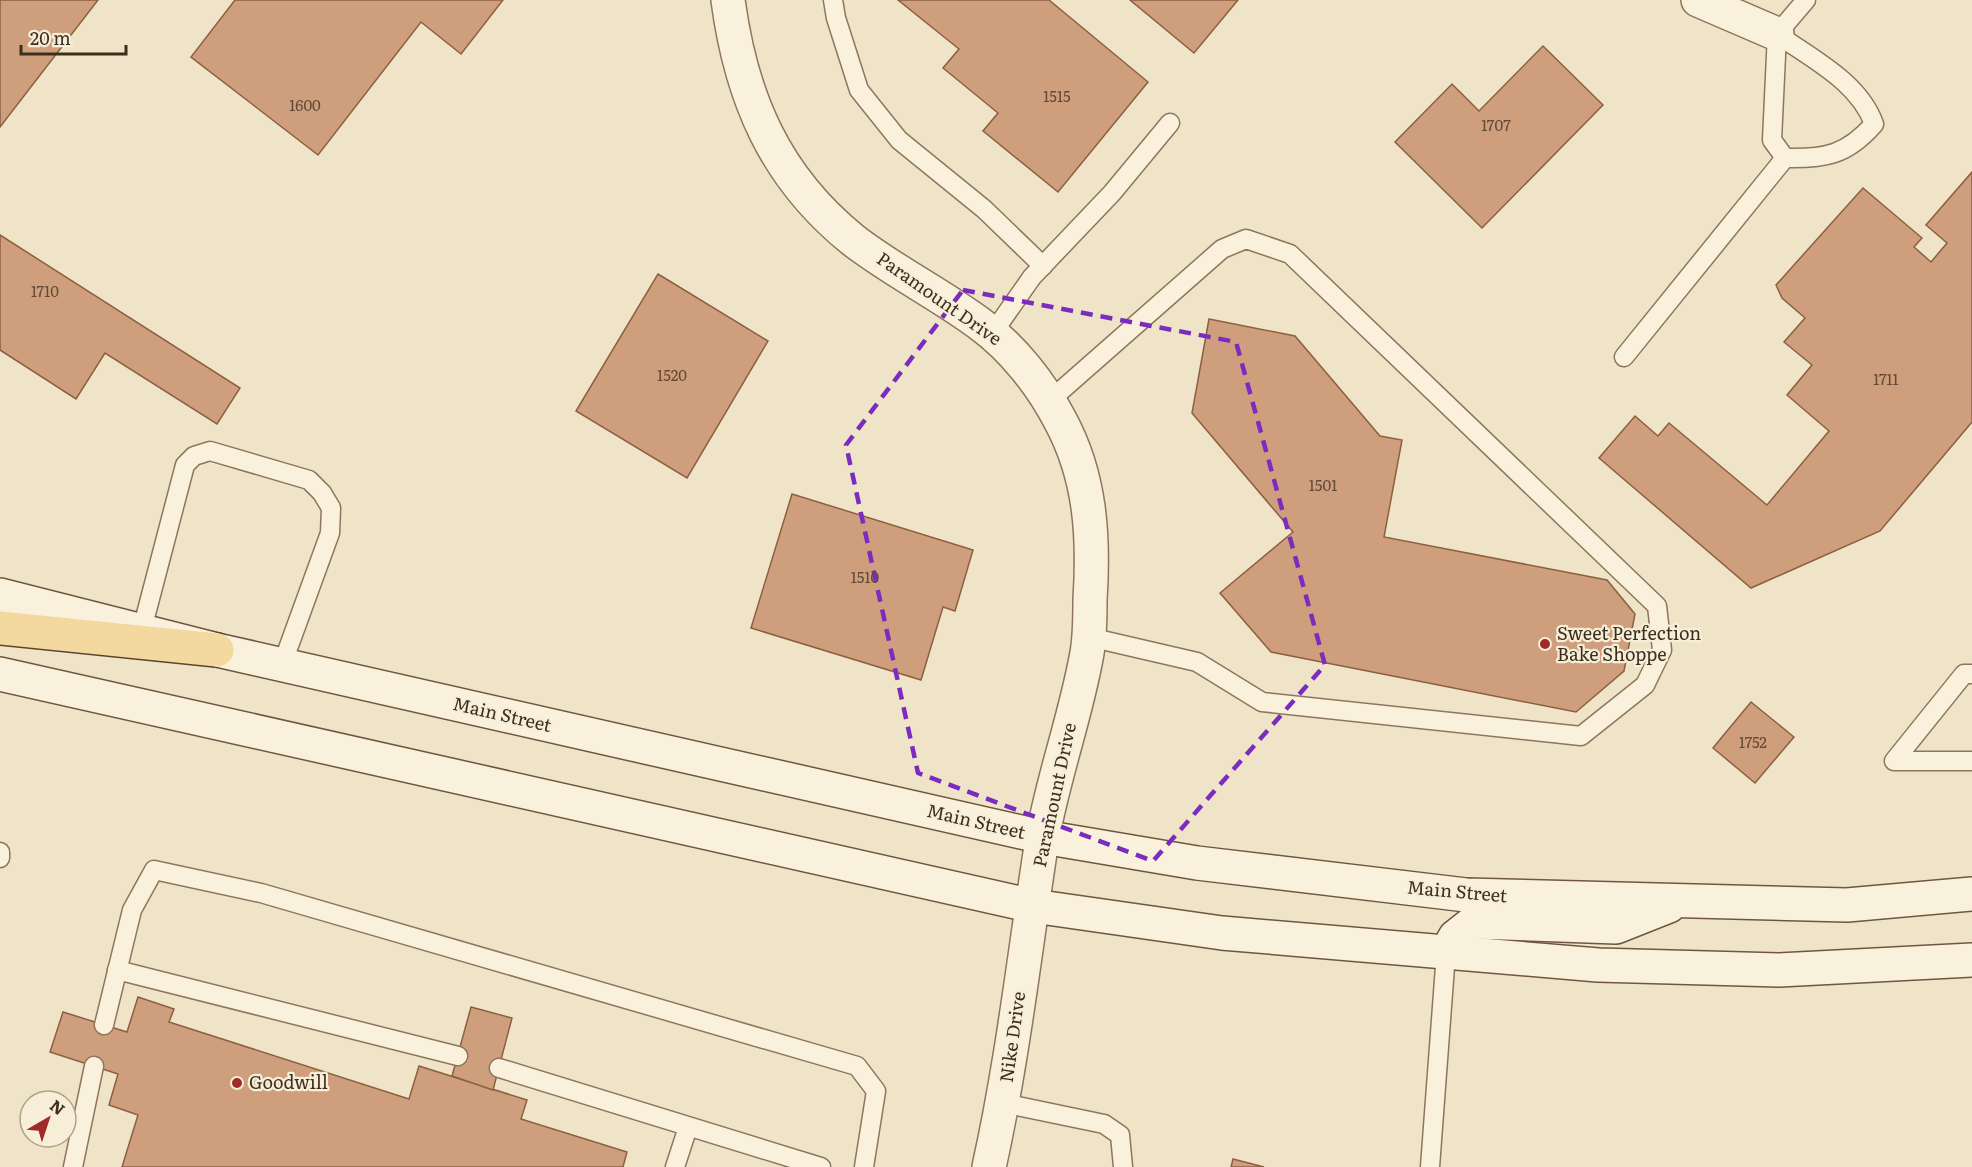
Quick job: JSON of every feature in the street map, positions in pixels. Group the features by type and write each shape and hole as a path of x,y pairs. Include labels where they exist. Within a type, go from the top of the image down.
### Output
{"main road":[{"name":"Paramount Drive","path":"729,0 735,49 750,99 775,148 809,198 854,240 992,334 1018,359 1048,402 1074,449 1087,490 1092,527 1093,558 1088,651 1043,837 1033,906"},
{"path":"1698,0 1777,34"},
{"path":"0,595 140,637"},
{"path":"0,628 140,637"},
{"name":"Main Street","path":"140,637 217,650 1043,837 1197,863 1466,895 1847,905 1972,894"},
{"path":"0,674 1033,906 1222,933 1570,964 1779,970 1972,960"},
{"path":"1446,953 1455,937 1474,922 1616,927 1682,901"},
{"name":"Nike Drive","path":"989,1167 1003,1103 1033,906"}],"lane":[{"path":"833,0 836,18 859,90 899,140 984,209 1043,266"},
{"path":"1785,158 1772,140 1777,34 1806,0"},
{"path":"1777,34 1844,82 1867,105 1874,124 1858,143 1818,159 1785,158"},
{"path":"992,334 1043,266 1112,193 1170,123"},
{"path":"1624,357 1785,158"},
{"path":"1048,402 1222,249 1246,239 1290,254 1657,606 1662,650 1645,685 1581,736 1262,702 1197,662 1089,637"},
{"path":"140,637 185,465 194,456 210,451 309,480 322,493 331,508 330,533 282,665"},
{"path":"1972,674 1964,674 1894,761 1972,761"},
{"path":"0,852 0,858"},
{"path":"104,1025 132,910 154,870 261,893 857,1066 876,1091 864,1167"},
{"path":"1430,1167 1446,953"},
{"path":"117,970 458,1056"},
{"path":"73,1167 94,1066"},
{"path":"498,1068 821,1167"},
{"path":"1003,1103 1104,1124 1120,1135 1123,1167"},
{"path":"675,1167 688,1127"}],"highlighted area":[{"path":"963,290 1236,342 1325,665 1153,861 918,773 846,445"}],"building":[{"path":"0,0 98,0 0,127"},
{"path":"235,0 503,0 461,54 421,22 318,155 191,57"},
{"path":"898,0 1049,0 1148,82 1058,192 983,131 998,113 943,68 959,49"},
{"path":"1130,0 1238,0 1194,53"},
{"path":"1543,46 1603,105 1482,228 1395,142 1452,84 1479,111"},
{"path":"1972,172 1972,422 1880,531 1751,588 1599,458 1635,416 1658,436 1669,423 1767,505 1829,431 1787,395 1812,365 1784,342 1805,318 1782,298 1776,285 1863,188 1922,238 1914,247 1931,262 1947,243 1926,225"},
{"path":"0,235 240,388 217,424 105,353 76,399 0,350"},
{"path":"658,274 768,341 687,478 576,411"},
{"path":"1209,319 1295,336 1380,436 1402,440 1384,537 1607,580 1635,614 1624,671 1576,712 1271,652 1220,593 1293,532 1192,413"},
{"path":"792,494 973,550 955,611 943,607 921,680 751,628"},
{"path":"1751,702 1794,737 1755,783 1713,748"},
{"name":"Goodwill","path":"138,997 174,1009 169,1022 409,1099 419,1066 527,1100 521,1119 627,1152 623,1167 122,1167 138,1115 109,1105 118,1074 50,1052 63,1012 127,1032"},
{"path":"471,1007 512,1018 493,1090 452,1076"},
{"path":"1233,1159 1264,1167 1231,1167"}],"place":[{"name":"Sweet Perfection Bake Shoppe","path":"1545,644"},
{"name":"Goodwill","path":"237,1083"}]}
